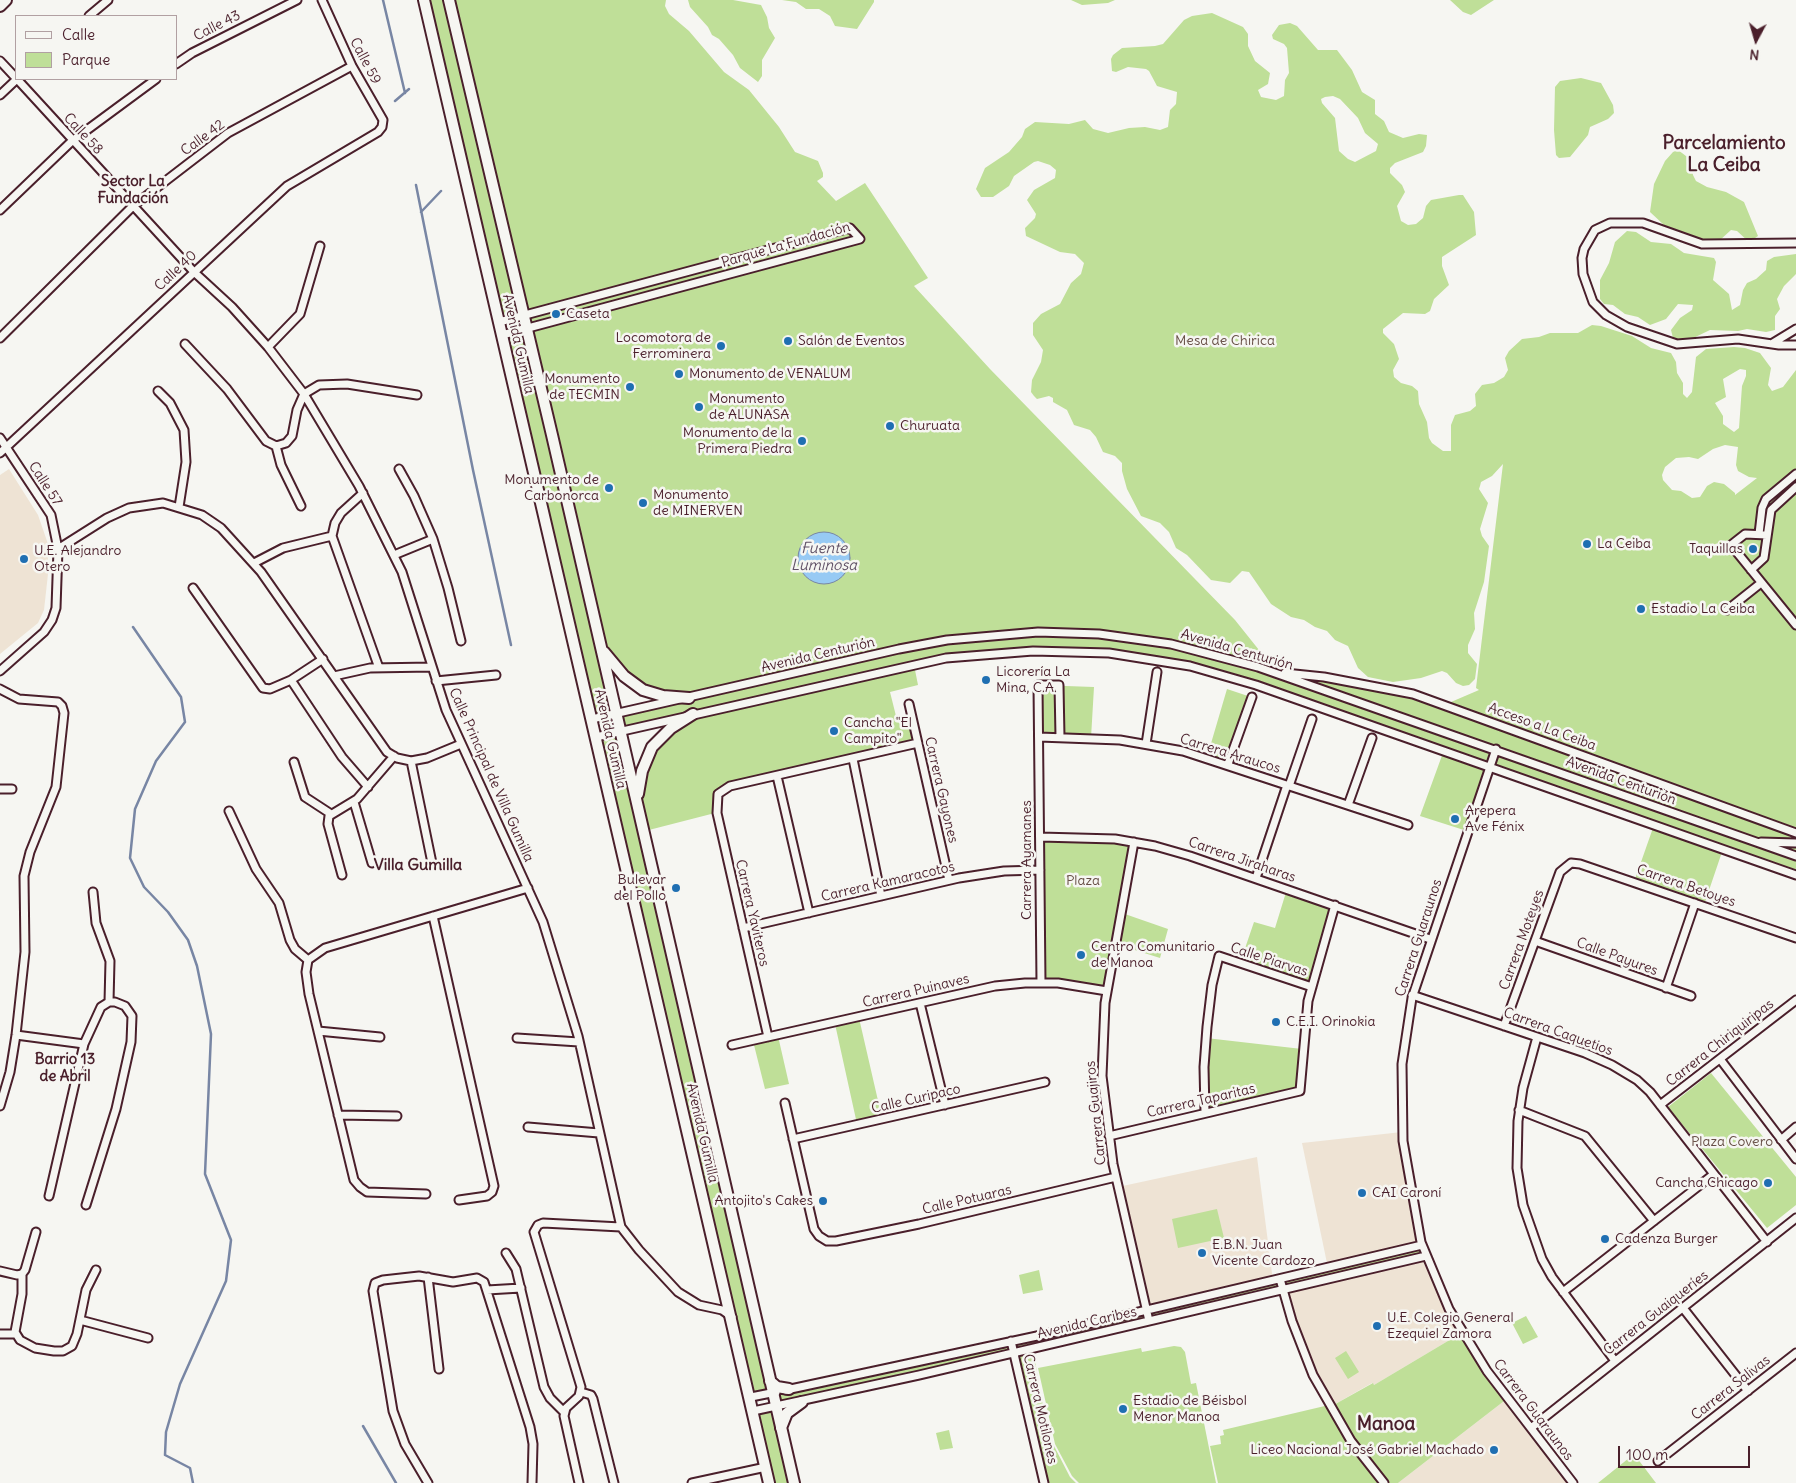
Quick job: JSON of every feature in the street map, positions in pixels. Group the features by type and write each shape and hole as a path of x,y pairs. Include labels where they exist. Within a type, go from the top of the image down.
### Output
{"main road":[{"path":"0,6 6,0"},
{"name":"Avenida Gumilla","path":"424,0 751,1397 769,1483"},
{"name":"Avenida Gumilla","path":"449,0 638,805 794,1483"},
{"path":"601,648 624,676 637,686 663,696 689,698"},
{"path":"638,805 642,771 652,748 671,728 693,714"},
{"path":"770,1381 777,1387 789,1389"},
{"path":"781,1429 787,1413 802,1402"}],"street":[{"path":"91,15 108,0"},
{"name":"Calle 43","path":"178,63 192,53 297,0"},
{"name":"Calle 59","path":"322,0 352,66 383,120 382,127 378,132"},
{"name":"Calle 58","path":"0,61 15,77"},
{"name":"Calle 42","path":"0,338 134,206 228,133 352,66"},
{"path":"0,95 16,80"},
{"name":"Calle 58","path":"18,80 194,272"},
{"path":"0,210 72,141 155,80"},
{"name":"Calle 40","path":"2,451 287,186 378,132"},
{"path":"1796,242 1702,244 1643,222 1603,225 1595,230 1584,249 1582,274 1594,302 1606,315 1627,327 1670,344 1738,339 1796,345"},
{"name":"Parque La Fundación","path":"499,322 850,228 860,239 502,335"},
{"path":"268,347 300,314 320,246"},
{"name":"Calle Principal de Villa Gumilla","path":"194,272 232,306 268,347 304,394 363,493 402,572 446,710 543,922 579,1042 621,1227 644,1256 678,1292 698,1305 722,1310 732,1317"},
{"path":"1772,343 1796,329"},
{"path":"185,344 232,396 266,441 276,446 286,443 292,436 297,410 304,394 319,385 348,384 417,395"},
{"path":"158,391 170,403 184,430 186,462 179,507"},
{"name":"Calle 57","path":"0,438 2,451 51,515 58,549 56,608 52,620 44,632 0,671"},
{"path":"276,446 280,465 301,506"},
{"path":"399,469 414,496 433,540 448,588 461,641"},
{"path":"1759,534 1764,502 1796,474"},
{"path":"1751,570 1764,558 1773,507 1796,487"},
{"path":"363,493 341,513 335,522 332,536 379,668"},
{"path":"58,549 107,518 129,508 163,503 202,515 221,528 254,563 334,676 375,738 387,752 411,761 427,758 461,744"},
{"path":"1767,535 1745,534 1731,544 1796,625"},
{"path":"254,563 283,548 332,536"},
{"path":"394,555 433,540"},
{"path":"1727,610 1761,583"},
{"path":"193,588 261,687 267,689 291,680 322,659"},
{"name":"Avenida Centurión","path":"592,719 899,649 947,640 1018,633 1099,634 1146,640 1216,654 1796,856"},
{"name":"Avenida Centurión","path":"596,737 946,658 1009,652 1079,651 1165,661 1217,672 1490,766 1796,875"},
{"path":"334,676 357,670 432,667"},
{"path":"1146,744 1157,672"},
{"name":"Acceso a La Ceiba","path":"1272,672 1324,677 1414,694 1796,833"},
{"path":"436,681 496,675"},
{"path":"291,680 342,757 368,787"},
{"name":"Carrera Ayamanes","path":"1041,982 1038,685 1059,685 1060,737"},
{"path":"0,689 19,699 58,702 62,706 64,713 56,788 30,852 24,876 25,952 10,1072 0,1106"},
{"path":"1228,764 1252,697"},
{"name":"Carrera Gayones","path":"909,704 949,880"},
{"path":"1256,878 1312,719"},
{"name":"Carrera Araucos","path":"1039,738 1095,738 1146,744 1183,751 1228,764 1408,825"},
{"path":"1348,805 1372,738"},
{"path":"809,913 777,776 918,743"},
{"name":"Carrera Guaraunos","path":"1496,750 1412,995 1402,1064 1402,1126 1408,1181 1422,1245 1449,1309 1487,1371 1573,1483"},
{"path":"342,875 328,824 331,814 354,802 394,756"},
{"path":"853,759 881,896"},
{"path":"411,761 432,863"},
{"path":"294,762 305,797 331,814"},
{"name":"Carrera Yaviteros","path":"768,1037 717,813 718,794 730,786 777,776"},
{"path":"0,789 12,789"},
{"path":"354,802 372,863"},
{"path":"229,811 256,869 279,902 290,940 295,949 308,960"},
{"name":"Carrera Jiraharas","path":"1040,837 1097,838 1134,842 1174,851 1430,939"},
{"name":"Carrera Guajiros","path":"1134,842 1107,991 1102,1059 1109,1136 1116,1177 1150,1321"},
{"path":"1754,842 1796,843"},
{"name":"Carrera Betoyes","path":"1567,865 1580,864 1796,938"},
{"name":"Carrera Moteyes","path":"1504,1026 1560,872 1567,865"},
{"name":"Carrera Kamaracotos","path":"743,928 949,880 1004,871 1040,870"},
{"path":"308,960 325,948 528,888"},
{"path":"93,892 96,922 110,961 109,1002"},
{"path":"1666,988 1695,903"},
{"path":"1312,987 1335,906"},
{"path":"433,916 494,1186 492,1192 487,1196 459,1200"},
{"name":"Calle Payures","path":"1535,941 1691,996"},
{"name":"Calle Piarvas","path":"1205,1113 1204,1067 1207,1027 1212,985 1219,956 1312,987"},
{"path":"308,960 307,980 354,1180 360,1188 367,1192 426,1194"},
{"name":"Carrera Puinaves","path":"732,1045 995,986 1041,982 1107,991"},
{"name":"Carrera Taparitas","path":"1109,1136 1300,1092 1304,1034 1312,987"},
{"name":"Carrera Caquetios","path":"1412,995 1585,1053 1618,1068 1643,1086 1660,1105 1766,1242"},
{"name":"Carrera Chiriquiripas","path":"1660,1105 1796,1000"},
{"path":"49,1196 84,1044 101,1007 109,1002 118,1002 128,1009 133,1024 124,1079 86,1205"},
{"path":"920,1003 945,1105"},
{"path":"318,1031 380,1037"},
{"path":"16,1035 84,1044"},
{"path":"1536,1037 1519,1110 1516,1149 1523,1205 1542,1258 1563,1292 1615,1361"},
{"path":"517,1038 579,1042"},
{"path":"1720,1059 1796,1159"},
{"name":"Calle Curipaco","path":"793,1139 1045,1082"},
{"path":"785,1103 793,1139"},
{"path":"1519,1110 1585,1136 1654,1221"},
{"path":"338,1114 396,1116"},
{"path":"528,1127 599,1133"},
{"path":"1781,1140 1796,1127"},
{"name":"Calle Potuaras","path":"793,1139 814,1229 823,1239 831,1242 1116,1177"},
{"path":"1563,1292 1714,1174"},
{"name":"Carrera Guaiqueríes","path":"1531,1428 1796,1218"},
{"path":"564,1412 580,1392 578,1375 534,1232 538,1225 543,1223 621,1227"},
{"path":"36,1232 25,1270 22,1274 22,1294 15,1334 20,1340 35,1348 62,1350 74,1342 86,1290 96,1270"},
{"name":"Avenida Caribes","path":"751,1397 1012,1341 1422,1245"},
{"path":"506,1252 516,1269 544,1387 550,1398 564,1412 578,1483"},
{"name":"Avenida Caribes","path":"753,1411 802,1402 1426,1256"},
{"path":"0,1271 18,1275 22,1274"},
{"path":"428,1276 439,1368"},
{"path":"428,1483 406,1444 393,1411 373,1288 374,1283 382,1280 428,1276 453,1282 477,1278 484,1282 530,1427 533,1444 532,1483"},
{"path":"1280,1279 1292,1321 1313,1376 1351,1441 1384,1483"},
{"path":"487,1290 521,1288"},
{"path":"708,1307 719,1303 725,1289"},
{"path":"1683,1308 1748,1391"},
{"path":"80,1320 148,1338"},
{"path":"0,1334 15,1334"},
{"name":"Carrera Motilones","path":"1012,1341 1044,1483"},
{"name":"Carrera Salivas","path":"1658,1461 1796,1352"},
{"path":"580,1392 594,1398 614,1483"},
{"path":"692,1483 709,1481 766,1467"}],"shaded area":[{"name":"U.E. Alejandro Otero","path":"9,469 38,515 48,544 48,574 44,610 38,623 0,654 0,475"},
{"name":"CAI Caroní","path":"1402,1132 1421,1242 1328,1268 1302,1143"},
{"name":"E.B.N. Juan Vicente Cardozo","path":"1257,1157 1273,1281 1147,1310 1118,1187"},
{"name":"U.E. Colegio General Ezequiel Zamora","path":"1426,1256 1463,1332 1374,1385 1372,1383 1330,1407 1313,1375 1283,1290"},
{"name":"Liceo Nacional José Gabriel Machado","path":"1508,1398 1573,1483 1398,1483"}],"green space":[{"path":"426,0 449,0 523,315 499,321"},
{"name":"Mesa de Chirica","path":"450,0 666,0 665,6 669,14 689,31 724,72 749,90 779,127 795,152 818,161 823,177 817,181 836,201 865,183 928,278 914,286 990,369 1235,620 1267,660 1264,668 1272,672 1324,677 1444,705 1479,690 1476,688 1503,464 1492,476 1481,482 1479,489 1488,503 1480,529 1482,536 1489,546 1484,582 1474,613 1475,629 1468,645 1468,653 1477,664 1475,679 1469,685 1463,686 1456,683 1447,673 1442,671 1421,678 1393,682 1368,677 1358,668 1348,646 1335,640 1327,631 1315,627 1304,620 1291,617 1271,604 1249,572 1242,571 1230,583 1211,580 1187,555 1176,548 1169,532 1160,523 1141,516 1127,489 1122,471 1122,463 1115,456 1103,452 1096,437 1090,430 1074,425 1067,410 1053,402 1053,398 1049,396 1037,399 1031,392 1032,380 1041,362 1043,350 1033,335 1033,323 1041,314 1060,304 1071,283 1081,274 1084,263 1075,254 1060,252 1026,236 1025,228 1035,218 1036,214 1027,200 1034,190 1055,178 1056,170 1050,165 1038,161 1014,176 1009,186 993,197 981,197 976,189 985,168 1009,152 1022,137 1025,129 1035,122 1069,124 1085,120 1093,129 1108,133 1129,128 1145,127 1160,130 1168,127 1170,110 1176,104 1177,92 1157,86 1146,69 1128,67 1116,72 1112,71 1111,59 1122,48 1163,44 1184,20 1192,16 1212,13 1243,27 1248,34 1248,46 1255,61 1270,73 1268,84 1258,90 1261,97 1276,100 1284,96 1285,80 1289,73 1287,48 1284,44 1273,39 1272,35 1279,25 1290,23 1297,26 1318,50 1337,50 1352,70 1362,92 1375,100 1375,114 1384,121 1389,132 1403,138 1419,134 1427,135 1426,146 1423,152 1395,163 1390,168 1390,173 1402,185 1405,192 1397,206 1401,221 1408,225 1416,224 1423,218 1426,206 1431,200 1463,195 1474,212 1476,235 1442,257 1442,266 1449,285 1434,299 1430,311 1425,314 1403,313 1383,329 1383,333 1394,344 1399,359 1393,370 1394,377 1401,383 1412,386 1418,391 1419,404 1427,422 1429,438 1432,443 1443,451 1451,451 1451,425 1455,415 1470,411 1476,406 1475,394 1482,385 1494,383 1504,377 1508,370 1505,358 1509,351 1522,339 1539,337 1550,333 1578,333 1592,325 1632,336 1651,348 1671,353 1676,362 1677,373 1683,383 1683,394 1687,398 1692,392 1696,357 1706,349 1734,347 1760,353 1771,368 1768,385 1772,391 1783,387 1796,370 1796,875 1723,849 1704,905 1634,882 1654,825 1489,767 1467,831 1420,816 1444,750 1217,673 1109,653 1033,651 914,665 918,685 890,692 897,720 905,725 912,724 917,743 723,788 715,813 645,831 638,805 652,748 693,715 620,731 616,714 686,698 643,690 601,648","holes":["1333,96 1340,99 1358,118 1365,133 1378,144 1376,151 1355,162 1339,151 1335,118 1322,103 1321,99","1740,369 1746,370 1742,386 1739,428 1734,432 1723,424 1723,416 1715,403 1726,397 1723,379","1725,445 1738,447 1736,465 1738,471 1749,477 1757,478 1735,495 1724,484 1714,482 1707,486 1700,497 1692,498 1681,491 1672,490 1663,480 1662,475 1665,467 1676,458 1689,457 1698,459 1713,449"]},
{"path":"688,0 733,0 761,5 767,17 769,28 775,38 762,60 762,76 758,82 740,68 733,55 719,39 712,35 708,27 690,7"},
{"path":"782,0 874,0 874,2 857,29 835,26 830,16 819,9 806,9 796,2"},
{"path":"1071,0 1115,0 1108,3 1082,5"},
{"path":"1450,0 1494,0 1471,15 1463,12"},
{"path":"1581,78 1601,83 1613,105 1614,113 1608,119 1590,127 1588,135 1570,157 1559,158 1556,155 1554,130 1555,87 1560,81"},
{"path":"1678,150 1690,159 1696,181 1707,187 1726,192 1744,202 1758,236 1749,242 1737,231 1731,230 1719,241 1689,238 1664,225 1650,212 1654,184 1665,161 1673,152"},
{"path":"1627,231 1636,232 1651,242 1671,244 1684,253 1714,258 1716,262 1713,280 1729,294 1732,310 1740,305 1743,290 1747,283 1756,279 1766,270 1767,261 1774,257 1796,254 1796,274 1784,286 1777,299 1780,309 1775,316 1775,330 1766,332 1747,329 1738,331 1710,330 1687,341 1673,338 1671,330 1680,318 1692,310 1693,305 1678,304 1666,319 1650,325 1638,317 1625,314 1613,305 1604,304 1600,299 1600,280 1609,263 1615,242"},
{"path":"526,329 615,713 592,718 503,335"},
{"path":"1038,685 1094,687 1091,738 1039,737"},
{"path":"1227,689 1251,697 1228,764 1207,757"},
{"path":"620,733 771,1392 752,1396 597,738"},
{"name":"Plaza","path":"1040,837 1134,842 1107,991 1041,982"},
{"path":"1287,889 1335,905 1312,987 1240,963 1254,922 1275,928"},
{"path":"1122,913 1168,929 1160,958 1116,944"},
{"path":"859,1018 882,1118 857,1124 835,1024"},
{"path":"778,1036 789,1084 765,1089 753,1041"},
{"path":"1206,1038 1302,1049 1300,1091 1205,1113"},
{"name":"Plaza Covero","path":"1711,1073 1796,1177 1796,1205 1767,1228 1668,1107"},
{"path":"1217,1209 1224,1238 1178,1248 1172,1219"},
{"path":"1422,1245 1426,1256 1033,1348 1041,1397 1053,1444 1070,1477 1076,1483 1044,1483 1014,1353 776,1407 773,1393"},
{"path":"1039,1270 1043,1290 1023,1294 1019,1275"},
{"path":"1526,1316 1538,1337 1523,1344 1512,1323"},
{"path":"1463,1332 1508,1398 1398,1483 1218,1483 1210,1446 1221,1444 1220,1436 1224,1435 1223,1430 1329,1405 1330,1407 1373,1383 1374,1385"},
{"name":"Estadio de Béisbol Menor Manoa","path":"1174,1346 1181,1347 1185,1352 1191,1384 1196,1383 1216,1483 1079,1483 1072,1476 1055,1444 1038,1368 1141,1348 1142,1352"},
{"path":"1346,1351 1359,1372 1348,1379 1335,1358"},
{"path":"776,1409 793,1483 772,1483 756,1413"},
{"path":"949,1430 953,1448 940,1450 936,1433"},
{"path":"1634,1454 1656,1483 1598,1483"}],"water":[{"name":"Fuente Luminosa","path":"819,532 829,532 843,539 850,553 850,563 843,577 829,584 819,584 809,580 802,573 798,563 798,553 802,543 809,536"}],"waterway":[{"path":"383,0 405,93"},
{"path":"395,101 409,89"},
{"path":"416,185 473,470 511,645"},
{"path":"421,212 441,191"},
{"path":"133,627 181,697 185,722 156,761 135,809 130,858 144,887 168,912 188,940 197,966 211,1034 205,1174 231,1240 226,1281 180,1384 166,1432 165,1455 190,1468 193,1483"},
{"path":"363,1426 396,1483"}],"place":[{"name":"Caseta","path":"556,314"},
{"name":"Salón de Eventos","path":"788,341"},
{"name":"Locomotora de Ferrominera","path":"721,346"},
{"name":"Monumento de VENALUM","path":"679,374"},
{"name":"Monumento de TECMIN","path":"630,387"},
{"name":"Monumento de ALUNASA","path":"699,407"},
{"name":"Churuata","path":"890,426"},
{"name":"Monumento de la Primera Piedra","path":"802,441"},
{"name":"Monumento de Carbonorca","path":"609,488"},
{"name":"Monumento de MINERVEN","path":"643,503"},
{"name":"La Ceiba","path":"1587,544"},
{"name":"Taquillas","path":"1753,549"},
{"name":"U.E. Alejandro Otero","path":"24,559"},
{"name":"Estadio La Ceiba","path":"1641,609"},
{"name":"Licorería La Mina, C.A.","path":"986,680"},
{"name":"Cancha \"El Campito\"","path":"834,731"},
{"name":"Arepera Ave Fénix","path":"1455,819"},
{"name":"Bulevar del Pollo","path":"676,888"},
{"name":"Centro Comunitario de Manoa","path":"1081,955"},
{"name":"C.E.I. Orinokia","path":"1276,1022"},
{"name":"Cancha Chicago","path":"1768,1183"},
{"name":"CAI Caroní","path":"1362,1193"},
{"name":"Antojito's Cakes","path":"823,1201"},
{"name":"Cadenza Burger","path":"1605,1239"},
{"name":"E.B.N. Juan Vicente Cardozo","path":"1202,1253"},
{"name":"U.E. Colegio General Ezequiel Zamora","path":"1377,1326"},
{"name":"Estadio de Béisbol Menor Manoa","path":"1123,1409"},
{"name":"Liceo Nacional José Gabriel Machado","path":"1494,1450"}],"district":[{"name":"Parcelamiento La Ceiba","path":"1724,155"},
{"name":"Sector La Fundación","path":"133,190"},
{"name":"Villa Gumilla","path":"418,865"},
{"name":"Barrio 13 de Abril","path":"65,1068"},
{"name":"Manoa","path":"1386,1425"}]}
